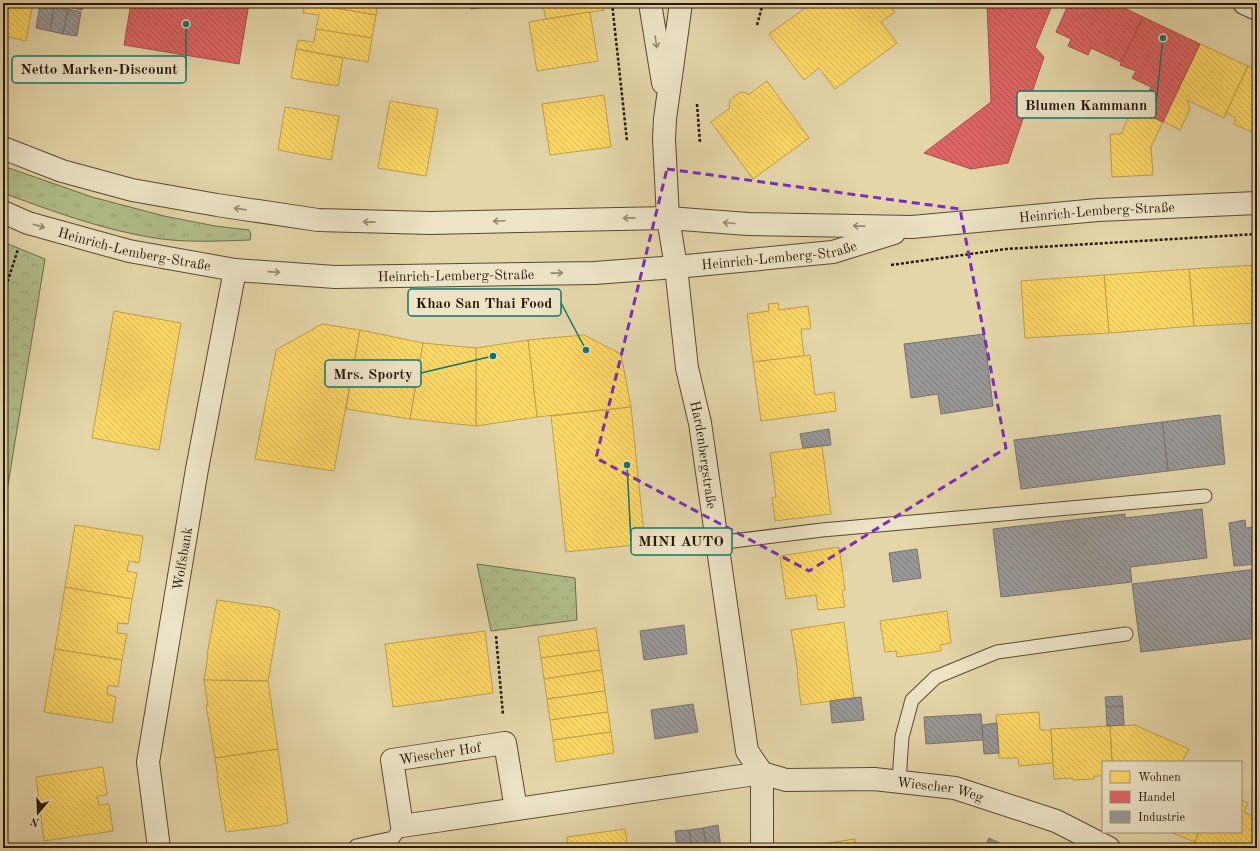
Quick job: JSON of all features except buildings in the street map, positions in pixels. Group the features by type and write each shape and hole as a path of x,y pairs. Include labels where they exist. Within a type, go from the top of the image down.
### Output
{"street":[{"name":"Hardenbergstraße","path":"650,3 666,106"},
{"name":"Hardenbergstraße","path":"681,3 666,106 664,139 668,218 676,267 687,368 700,423 747,751 762,773"},
{"path":"1244,3 1257,9"},
{"name":"Heinrich-Lemberg-Straße","path":"3,148 62,171 132,190 217,205 318,220 430,223 668,218 748,224 912,227 1098,210 1257,203"},
{"name":"Heinrich-Lemberg-Straße","path":"3,212 28,223 129,251 235,270 335,277 594,272 676,267 833,252 912,227"},
{"name":"Wolfsbank","path":"160,848 148,762 197,469 235,270"},
{"path":"505,743 516,809"},
{"name":"Wiescher Hof","path":"402,826 392,760 505,743"},
{"path":"402,826 762,773 762,848"},
{"name":"Wiescher Weg","path":"762,773 786,780 874,779 954,788 1056,821 1109,848"}],"lane":[{"path":"717,543 822,530 1205,496"},
{"path":"899,781 902,737 912,700 936,677 997,652 1126,634"},
{"path":"356,846 393,838 402,826"}],"path":[{"path":"612,3 627,141"},
{"path":"757,25 763,3"},
{"path":"698,98 697,105 700,143"},
{"path":"3,296 15,256 28,223"},
{"path":"885,266 1006,249 1257,234"},
{"path":"496,636 505,743"}],"highlighted area":[{"path":"667,169 960,209 1006,448 809,571 596,458"}],"green space":[{"path":"3,166 92,197 164,216 215,226 249,230 251,234 250,240 167,240 136,235 97,225 3,193"},
{"path":"3,242 45,259 3,515"},
{"path":"477,564 575,578 577,620 491,631"}],"place":[{"name":"Netto Marken-Discount","path":"186,24"},
{"name":"Blumen Kammann","path":"1163,38"},
{"name":"Khao San Thai Food","path":"586,350"},
{"name":"Mrs. Sporty","path":"493,356"},
{"name":"MINI AUTO","path":"627,465"}]}
